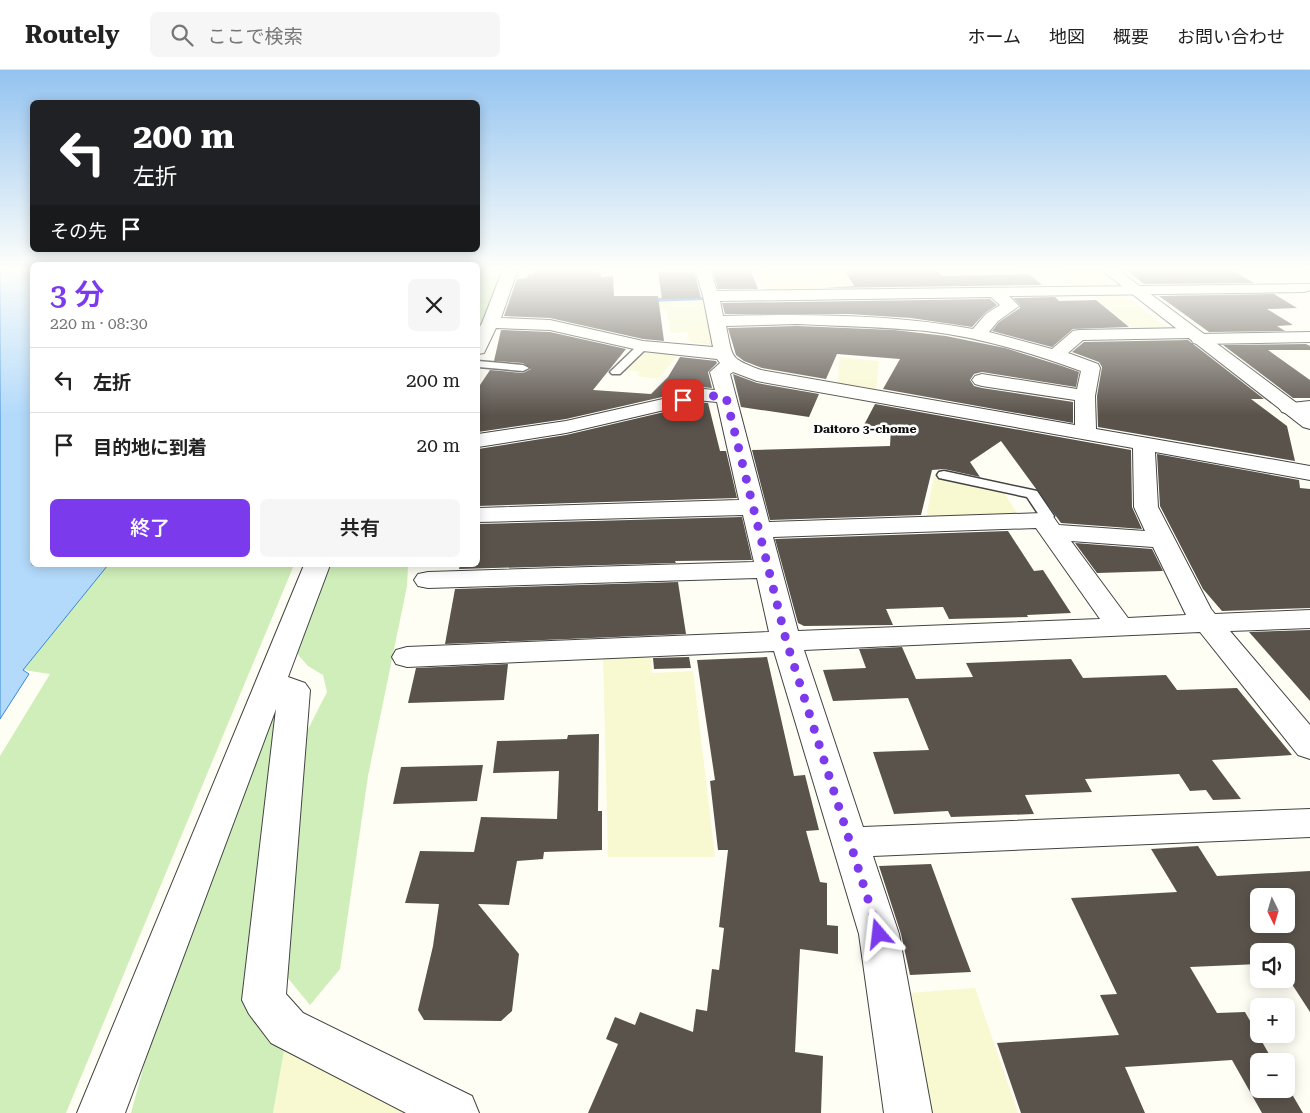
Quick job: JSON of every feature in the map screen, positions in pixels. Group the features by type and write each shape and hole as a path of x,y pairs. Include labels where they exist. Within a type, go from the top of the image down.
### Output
{"street":[{"path":"480,342 493,318"},
{"path":"962,412 982,354 986,323 991,318"},
{"path":"1170,318 1310,423"},
{"path":"908,1113 879,934 786,640 720,372 727,360 716,320 797,319 927,326 982,354 1085,396"},
{"path":"491,322 550,325 643,346 727,360 757,375 1310,473"},
{"path":"1055,355 1079,334 1310,337"},
{"path":"982,354 1055,355 1091,368 1085,396 1086,434"},
{"path":"480,441 566,427 683,400 692,394 726,397"},
{"path":"1289,408 1310,407"},
{"path":"1144,444 1146,507 1198,612 1310,747"},
{"path":"480,515 1048,526 1163,540"},
{"path":"1048,526 1120,627"},
{"path":"101,1113 316,567"},
{"path":"428,580 769,570"},
{"path":"407,657 1310,619"},
{"path":"270,681 294,690 264,1000 287,1028 455,1113"},
{"path":"851,842 1310,823"}],"lane":[{"path":"616,372 643,346"},
{"path":"480,364 523,368"},
{"path":"944,474 1032,494 1048,516 1048,526"}],"green space":[{"path":"480,318 486,318 480,329"},
{"path":"569,318 617,318 617,329 581,329 568,325"},
{"path":"668,318 707,318 714,345 689,342 688,332 671,333"},
{"path":"1120,318 1154,318 1171,331 1137,332"},
{"path":"645,352 680,353 658,379 637,376 640,372 626,370"},
{"path":"839,357 879,361 876,392 838,385"},
{"path":"934,476 1003,491 1018,515 926,518"},
{"path":"106,567 293,567 66,1113 0,1113 0,756 50,674 23,670"},
{"path":"328,567 408,567 407,586 368,776 340,969 310,1005 278,966 302,741 327,692 323,675 308,666 295,651"},
{"path":"650,652 652,673 693,671 715,857 608,857 603,654"},
{"path":"276,700 248,1010 286,1039 273,1113 131,1113 149,1047"},
{"path":"975,988 1018,1113 929,1113 908,993"},
{"path":"286,1039 412,1113 273,1113"}],"water":[{"path":"0,318 30,318 30,567 106,567 23,670 29,674 0,719"}],"building":[{"path":"542,318 661,318 664,341 643,339"},
{"path":"906,318 981,318 972,327"},
{"path":"1005,318 1118,318 1129,327 1073,329 1052,347 992,331"},
{"path":"1189,318 1281,318 1293,325 1277,326 1285,331 1209,332"},
{"path":"797,326 894,330 946,336 1005,348 1062,366 1079,372 1076,387 982,372 974,374 970,380 974,386 982,388 1073,402 1073,423 883,389 900,359 837,354 826,379 762,368 744,361 736,355 728,328"},
{"path":"501,330 550,332 626,349 593,390 651,394 668,377 680,357 716,361 717,363 708,372 712,388 691,386 675,394 566,419 480,432 480,385 490,370 523,373 531,369 523,363 494,361"},
{"path":"1188,340 1264,399 1251,399 1287,426 1295,461 1098,427 1097,396 1102,367 1099,362 1072,352 1084,342"},
{"path":"1306,344 1310,346 1310,350 1268,350 1310,380 1310,398 1293,398 1223,345"},
{"path":"733,374 757,383 819,394 809,417 741,407"},
{"path":"696,402 708,403 720,451 726,451 737,498 480,506 480,449 566,435 690,406"},
{"path":"875,404 1131,450 1132,507 1142,529 1061,523 1001,441 970,462 980,477 944,469 932,470 921,515 770,520 752,450 890,446 891,428 864,425"},
{"path":"1157,454 1299,480 1300,488 1310,489 1310,608 1222,611 1203,589 1160,506"},
{"path":"742,517 752,560 459,569 460,567 480,567 480,524"},
{"path":"1008,531 1034,571 1043,570 1071,613 1027,615 1028,617 949,619 943,607 886,609 893,625 804,626 798,623 775,539"},
{"path":"1075,543 1152,549 1163,571 1097,573"},
{"path":"678,582 686,634 445,644 455,589"},
{"path":"1310,630 1310,701 1249,632"},
{"path":"902,647 916,679 973,677 966,663 1071,659 1083,678 1166,675 1177,690 1237,688 1292,755 1212,760 1241,799 1213,800 1206,790 1190,791 1179,774 1085,779 1092,792 1025,795 1034,814 951,817 948,811 894,814 873,752 929,750 908,698 833,701 823,670 866,668 859,649"},
{"path":"689,657 691,668 654,669 653,658"},
{"path":"767,657 794,776 805,775 819,830 806,831 820,882 827,883 827,925 838,926 838,954 800,949 795,1052 823,1056 821,1113 588,1113 618,1044 606,1039 615,1017 635,1025 640,1012 693,1032 696,1009 707,1011 712,969 719,970 724,928 719,927 728,850 718,850 710,781 715,780 697,660"},
{"path":"508,664 504,700 408,703 416,668"},
{"path":"599,734 598,811 602,811 602,850 544,852 543,859 517,861 509,905 478,904 519,954 512,1011 501,1021 424,1020 418,1010 433,946 439,904 405,903 420,851 474,852 481,817 557,819 559,771 493,773 497,741 567,739 568,735"},
{"path":"483,765 477,801 393,804 401,767"},
{"path":"1198,846 1217,876 1310,871 1310,1012 1294,988 1295,943 1250,943 1250,964 1190,967 1217,1013 1245,1012 1250,1021 1250,1043 1263,1043 1268,1053 1250,1053 1250,1092 1232,1060 1125,1067 1145,1113 1021,1113 997,1043 1119,1035 1100,995 1117,994 1071,898 1177,892 1151,849"},
{"path":"931,864 971,972 910,975 901,934 879,866"},
{"path":"1254,1098 1294,1098 1303,1113 1262,1113"}],"district":[{"name":"Daitoro 3-chome","path":"865,429"}],"route":[{"path":"683,400 692,394 726,397 786,640 879,934"}]}
